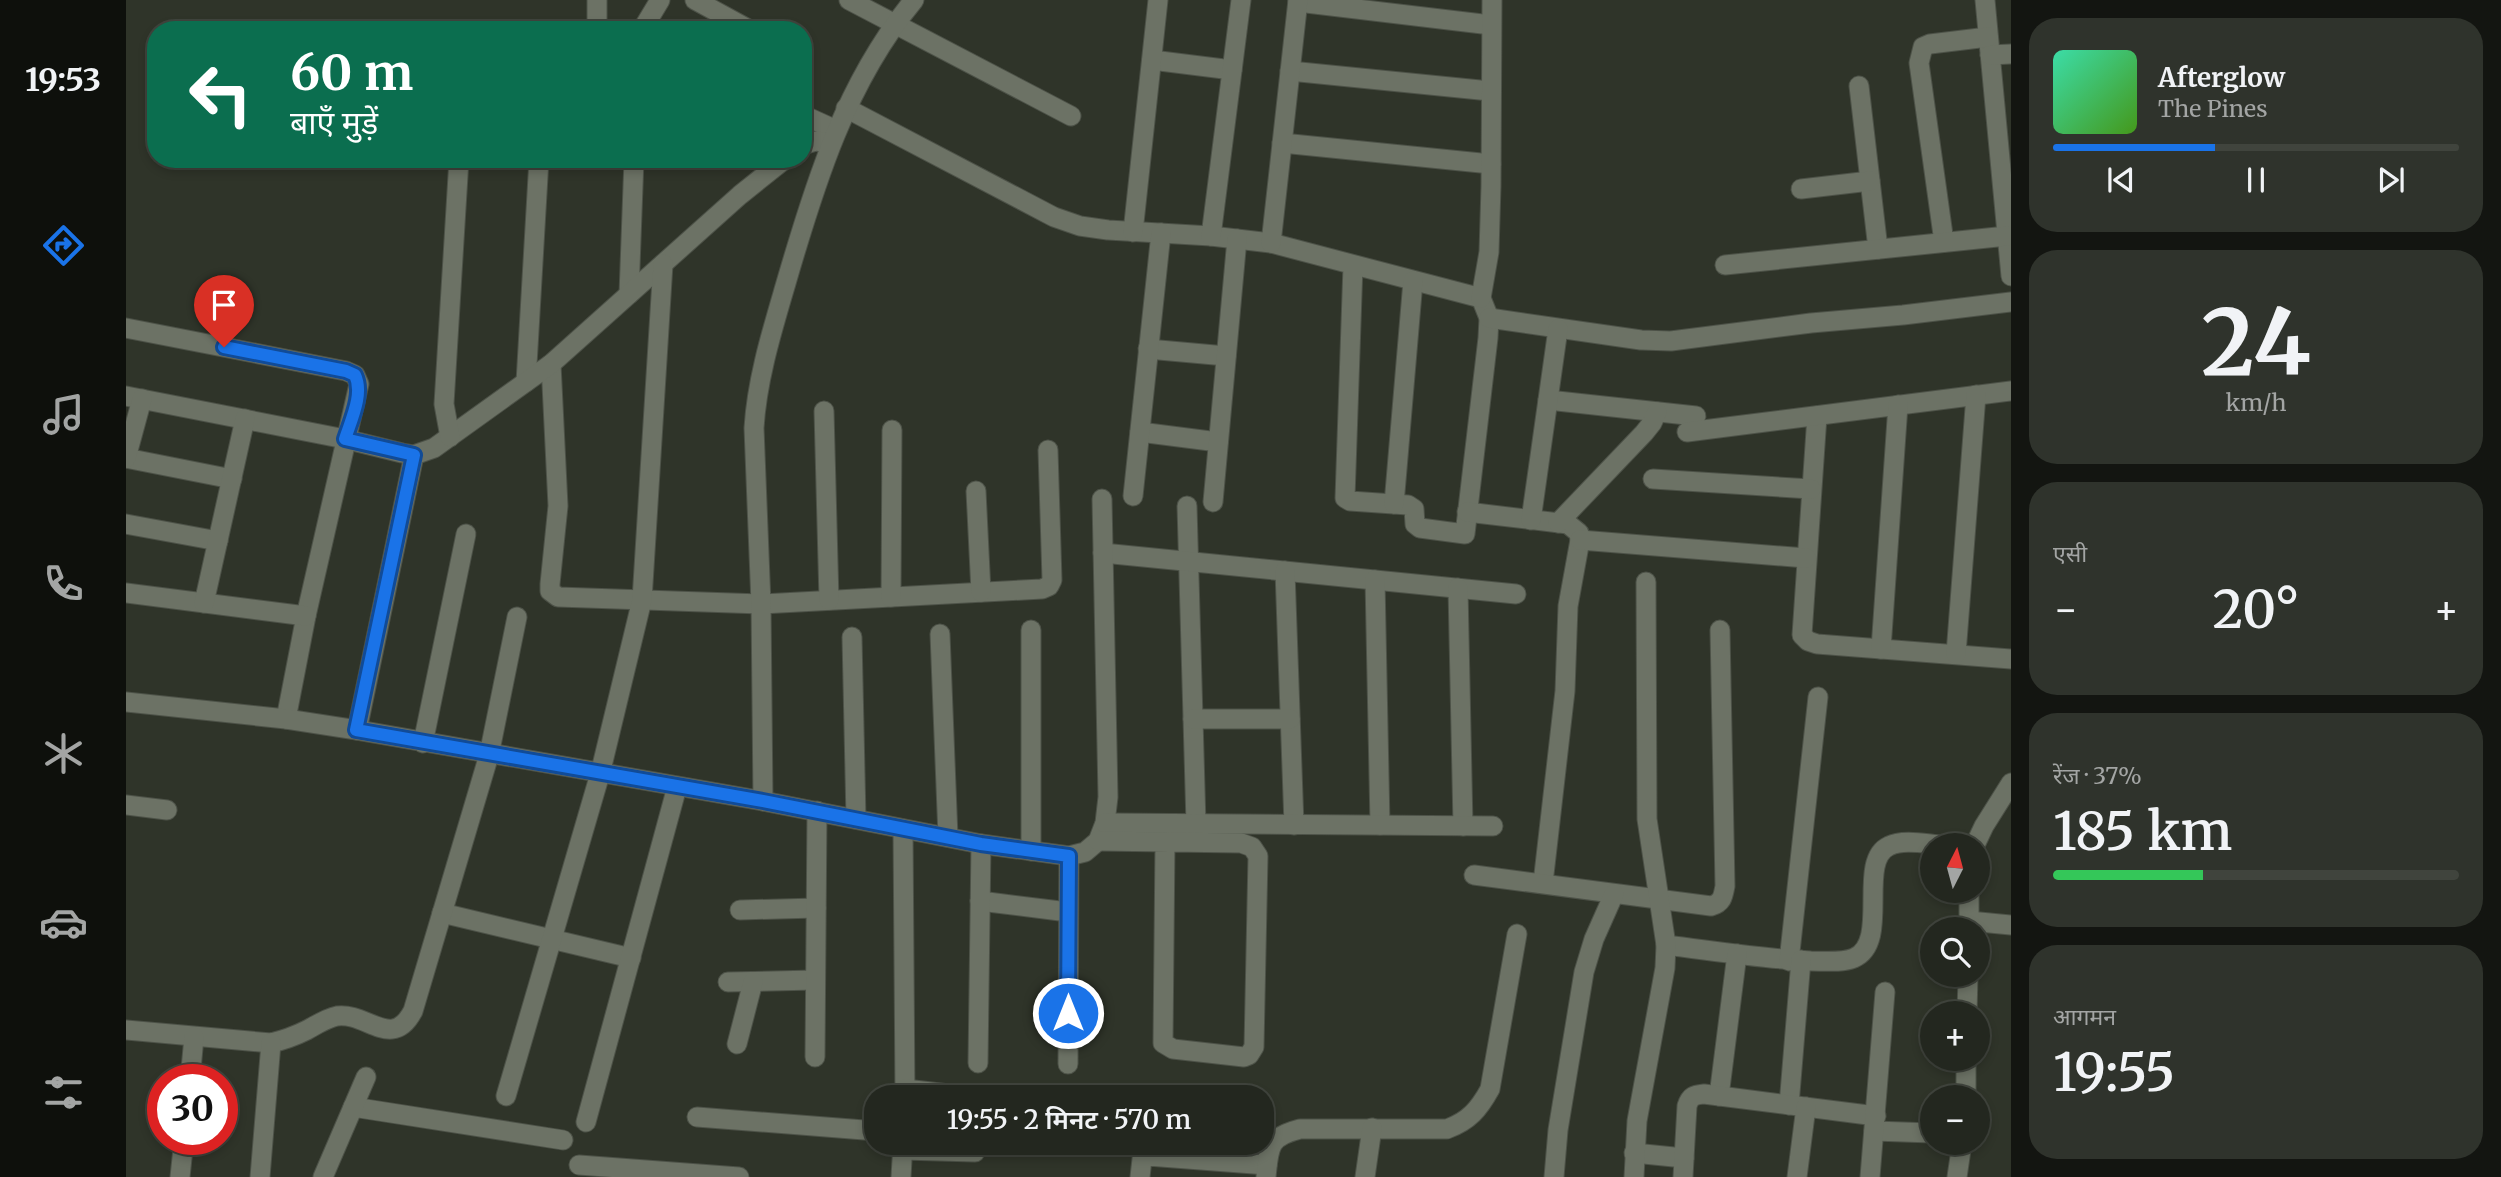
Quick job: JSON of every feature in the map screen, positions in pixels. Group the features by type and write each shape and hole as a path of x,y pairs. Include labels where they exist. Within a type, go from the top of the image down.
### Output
{"street":[{"path":"597,0 597,21"},
{"path":"647,21 660,0"},
{"path":"695,0 734,21"},
{"path":"849,0 1072,116"},
{"path":"763,801 761,604 754,428 756,404 768,345 807,211 834,136 875,54 894,23 914,0"},
{"path":"1133,232 1158,0"},
{"path":"1211,236 1241,0"},
{"path":"1353,265 1345,498 1350,502 1408,505 1414,509 1415,524 1420,528 1465,534 1489,318 1481,298 1489,252 1492,0"},
{"path":"1984,0 2011,276"},
{"path":"1271,243 1298,1 1422,8 1491,25"},
{"path":"1944,242 1919,63 1920,52 1930,44 1989,46 2011,54"},
{"path":"1152,60 1232,71"},
{"path":"1290,71 1490,90"},
{"path":"1859,86 1878,249"},
{"path":"846,108 1054,217 1080,226 1271,243 1481,298"},
{"path":"812,121 834,136"},
{"path":"812,142 834,136"},
{"path":"1282,143 1491,164"},
{"path":"450,437 444,404 458,168"},
{"path":"526,382 538,168"},
{"path":"629,294 634,168"},
{"path":"232,479 126,458 134,397 414,455 434,448 551,364 774,168"},
{"path":"1801,189 1870,181"},
{"path":"1133,496 1161,233"},
{"path":"1725,265 2007,236"},
{"path":"1213,502 1237,239"},
{"path":"506,1096 600,774 642,600 663,264"},
{"path":"1394,505 1413,281"},
{"path":"1489,318 1641,340 1671,341 2011,302"},
{"path":"126,328 346,371 355,375 359,384 306,616 286,719"},
{"path":"1531,520 1558,329"},
{"path":"1148,349 1226,356"},
{"path":"551,364 558,506 550,591 558,597 761,604 1042,589 1049,586 1052,580 1048,450"},
{"path":"1548,400 1657,412 1692,424 1817,416 2011,391"},
{"path":"1956,654 1976,395"},
{"path":"1881,649 1898,405"},
{"path":"824,411 828,600"},
{"path":"1558,523 1644,433 1657,412"},
{"path":"1817,416 1802,635 1817,644 2011,659"},
{"path":"204,603 245,419"},
{"path":"891,597 892,430"},
{"path":"1140,432 1218,442"},
{"path":"356,730 414,455"},
{"path":"1653,479 1811,489"},
{"path":"976,491 981,592"},
{"path":"126,702 286,719 356,730 763,801 981,844 1069,856 1085,852 1101,832 1108,797 1102,499"},
{"path":"1187,506 1196,824"},
{"path":"1467,512 1567,524 1580,533 1568,606 1565,691 1543,883"},
{"path":"126,524 218,541"},
{"path":"423,743 466,534"},
{"path":"1580,540 1807,558"},
{"path":"1103,553 1516,594"},
{"path":"1285,571 1294,825"},
{"path":"1376,580 1380,825"},
{"path":"1634,1177 1637,1121 1665,968 1666,945 1647,818 1646,582"},
{"path":"1458,588 1463,825"},
{"path":"126,593 306,616"},
{"path":"126,1030 271,1043 336,1016 387,1029 398,1029 406,1024 413,1011 489,755 517,617"},
{"path":"1031,630 1031,851"},
{"path":"1474,875 1660,901 1711,906 1718,904 1723,898 1725,886 1720,630"},
{"path":"940,635 948,838"},
{"path":"852,637 856,819"},
{"path":"1797,1177 1796,960 1818,697"},
{"path":"1194,719 1290,719"},
{"path":"1981,833 2011,783"},
{"path":"586,1122 677,787"},
{"path":"126,806 167,810"},
{"path":"815,1057 817,811"},
{"path":"1101,832 1196,824 1493,826"},
{"path":"903,829 905,1085"},
{"path":"1101,832 1165,842 1241,843 1252,847 1258,856 1254,1047 1249,1055 1244,1057 1173,1049 1163,1043 1165,842"},
{"path":"1666,945 1796,960 1828,962 1853,959 1863,952 1870,941 1875,867 1880,854 1886,847 1897,843 1920,844"},
{"path":"978,1063 981,844"},
{"path":"1068,1064 1069,856"},
{"path":"1554,1177 1558,1130 1584,972 1594,939 1614,894"},
{"path":"980,901 1068,912"},
{"path":"740,910 816,908"},
{"path":"442,913 631,958"},
{"path":"1990,925 2011,925"},
{"path":"1140,1177 1142,1159 1148,1156 1266,1171 1273,1140 1283,1133 1300,1129 1447,1129 1463,1124 1479,1109 1490,1089 1517,934"},
{"path":"1719,1096 1737,954"},
{"path":"728,982 816,980"},
{"path":"737,1044 753,982"},
{"path":"1870,1177 1885,992"},
{"path":"191,1064 194,1037"},
{"path":"260,1177 271,1043"},
{"path":"323,1177 366,1077"},
{"path":"1634,1153 1684,1167 1687,1106 1694,1095 1797,1106 1920,1131"},
{"path":"353,1107 563,1140"},
{"path":"697,1117 864,1130"},
{"path":"1365,1177 1372,1128"},
{"path":"180,1177 182,1155"},
{"path":"901,1177 902,1155"},
{"path":"1957,1177 1960,1155"},
{"path":"579,1165 739,1177"}],"route":[{"path":"224,347 355,375 359,384 358,395 345,439 414,455 356,730 763,801 981,844 1069,856 1068,1013"}]}
